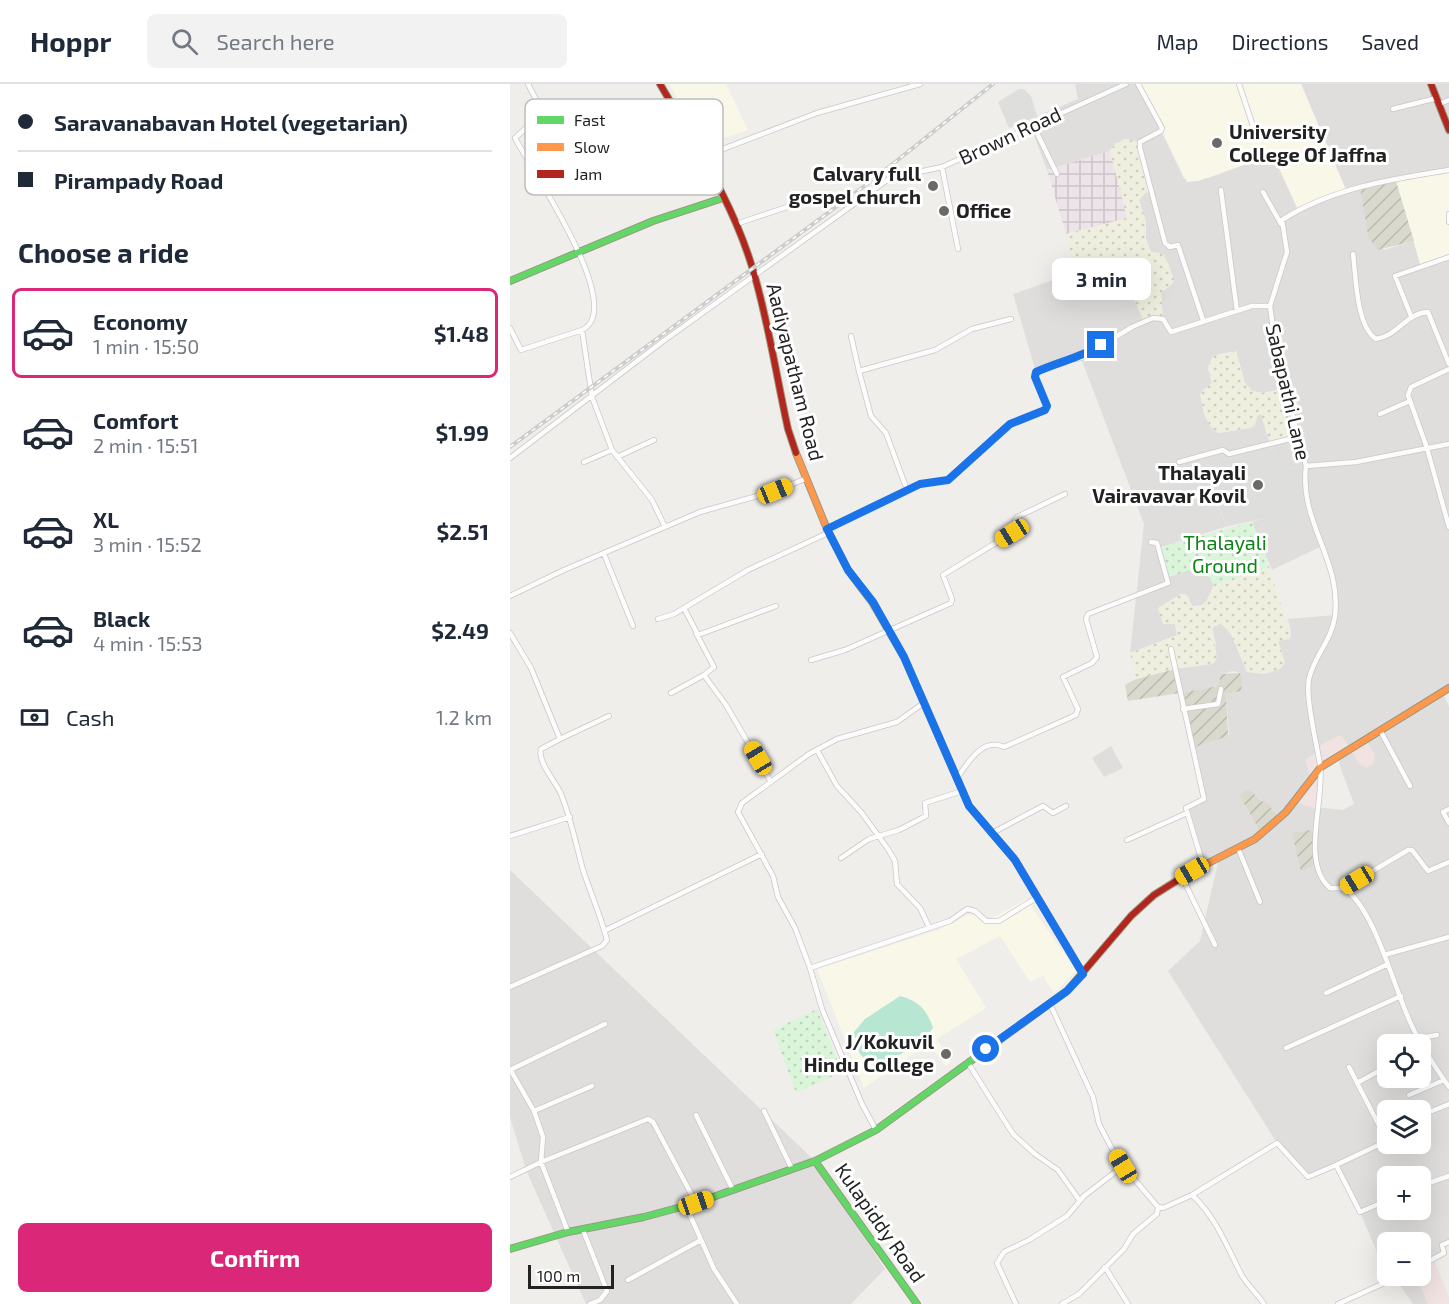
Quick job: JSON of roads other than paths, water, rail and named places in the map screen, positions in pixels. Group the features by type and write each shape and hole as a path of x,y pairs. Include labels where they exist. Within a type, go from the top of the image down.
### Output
{"main road":[{"name":"Aadiyapatham Road","path":"660,84 669,99"},
{"path":"1431,84 1449,130"},
{"name":"Aadiyapatham Road","path":"721,195 736,224 755,276 788,429 805,479 848,570 889,630 925,702 962,791 978,817 994,832 1015,860 1083,974"},
{"path":"510,281 653,221 723,198"},
{"path":"510,1249 568,1232 696,1203 815,1161 876,1130 1067,991 1131,916 1154,896 1182,877 1238,848 1272,827 1296,801 1320,767 1449,688"},
{"name":"Kulapiddy Road","path":"815,1161 917,1304"}],"street":[{"path":"528,84 536,99"},
{"path":"723,149 817,114 920,84"},
{"name":"Brown Road","path":"755,276 890,178 942,167 1126,84"},
{"path":"1138,84 1162,128 1161,131 1140,142 1140,148 1165,243 1170,247 1178,245 1203,320"},
{"path":"1239,84 1253,126"},
{"path":"1393,109 1449,100"},
{"path":"1033,125 1057,174"},
{"path":"525,128 513,139 525,158"},
{"path":"942,167 958,249"},
{"path":"1281,224 1282,220 1298,210 1360,188 1395,178 1449,170"},
{"path":"1221,190 1237,311"},
{"name":"Sabapathi Lane","path":"1263,192 1281,224 1287,252 1269,306 1277,357 1306,466 1304,483 1308,510 1336,588 1335,616 1331,637 1308,680 1320,767 1316,865 1324,883 1330,888 1344,888"},
{"path":"736,224 826,194"},
{"path":"510,328 521,350 582,330 592,324 594,309 586,265 577,252 558,209 549,195"},
{"path":"1449,213 1449,222"},
{"path":"1353,254 1360,310 1372,336 1376,339 1386,337 1400,329 1411,316 1428,312 1449,367 1408,390 1449,527"},
{"path":"1411,316 1395,276 1449,257"},
{"path":"510,458 662,342 755,276"},
{"path":"658,619 684,608 748,570 907,490 920,484 948,480 1010,424 1045,410 1047,406 1035,377 1036,372 1060,361 1081,358 1132,327 1153,318 1163,319 1171,332 1252,306 1269,306"},
{"path":"859,371 935,350 972,329 1011,319"},
{"path":"582,330 592,397 612,450 652,500 665,527"},
{"path":"851,336 871,416 886,433 907,490"},
{"path":"1380,414 1410,401"},
{"path":"1179,462 1223,450 1229,454 1298,437"},
{"path":"617,457 654,440"},
{"path":"1306,466 1356,462 1449,444"},
{"path":"584,462 612,450"},
{"path":"510,596 564,570 700,512 775,491 805,479"},
{"path":"811,660 845,650 951,603 952,599 943,575 1017,530 1014,523 1017,517 1065,494"},
{"path":"957,778 975,755 987,745 996,743 1004,747 1076,715 1078,709 1064,677 1092,663 1096,657 1086,619 1088,614 1168,583 1157,543 1151,542"},
{"path":"604,554 633,626"},
{"path":"696,633 700,634 776,606"},
{"path":"671,693 714,667 684,608"},
{"path":"510,633 531,668 560,739"},
{"path":"1171,649 1204,798 1188,806 1187,813 1203,865"},
{"path":"704,675 726,705 771,782"},
{"path":"1183,710 1218,704 1221,689"},
{"path":"876,1130 862,1104 822,1009 810,968 795,928 778,897 773,876 738,812 742,803 817,750 837,739 897,722 925,702"},
{"path":"510,987 602,946 607,940 596,900 584,871 570,817 540,752 560,739 609,716"},
{"path":"1380,730 1410,786"},
{"path":"817,750 837,786 861,812 895,861 897,884 920,908 929,927"},
{"path":"841,858 869,839 926,816 925,803 962,791"},
{"path":"994,832 1043,806 1053,813 1066,806"},
{"path":"1449,809 1443,812 1449,823"},
{"path":"1127,840 1187,813"},
{"path":"510,836 570,817"},
{"path":"1238,848 1260,902"},
{"path":"1417,1034 1364,913 1344,888 1408,850 1412,850 1428,870 1449,862"},
{"path":"604,931 762,854"},
{"path":"1182,877 1215,945"},
{"path":"810,968 950,921 970,909 986,921 999,921 1036,898"},
{"path":"1384,955 1449,937"},
{"path":"1326,993 1388,964"},
{"path":"1287,1048 1401,996"},
{"path":"1050,1004 1076,1067 1093,1097 1099,1124 1123,1166 1158,1207 1163,1208 1192,1195 1277,1143 1308,1177 1387,1141 1349,1067"},
{"path":"568,1232 541,1162 543,1137 534,1111 510,1070 605,1024"},
{"path":"1431,1036 1437,1035"},
{"path":"1409,1095 1447,1083 1431,1061"},
{"path":"968,1062 1013,1134 1035,1154 1058,1170 1080,1201"},
{"path":"1357,1083 1377,1075"},
{"path":"534,1111 592,1086"},
{"path":"1432,1111 1449,1104"},
{"path":"764,1111 792,1169"},
{"path":"696,1115 733,1190"},
{"path":"510,1177 541,1162 648,1119 653,1122 696,1203"},
{"path":"1336,1165 1360,1212 1377,1205"},
{"path":"1016,1304 997,1263 1004,1252 1029,1240 1066,1216 1080,1201 1123,1166"},
{"path":"1431,1182 1449,1176"},
{"path":"1192,1195 1202,1204 1231,1250 1241,1273 1264,1304"},
{"path":"685,1206 714,1269 737,1304"},
{"path":"1062,1304 1079,1294 1124,1249 1133,1234 1157,1214 1158,1207"},
{"path":"582,1230 607,1291 600,1300 590,1304"},
{"path":"628,1280 701,1240"},
{"path":"1431,1260 1444,1253 1442,1245 1449,1242"},
{"path":"1105,1267 1128,1304"},
{"path":"1338,1304 1378,1286"}],"railway":[{"path":"510,447 874,179 993,84"}],"place":[{"name":"University College Of Jaffna","path":"1217,143"},
{"name":"Calvary full gospel church","path":"933,186"},
{"name":"Office","path":"944,211"},
{"name":"Thalayali Vairavavar Kovil","path":"1258,485"},
{"name":"J/Kokuvil Hindu College","path":"946,1054"}],"park label":[{"name":"Thalayali Ground","path":"1225,554"}]}
